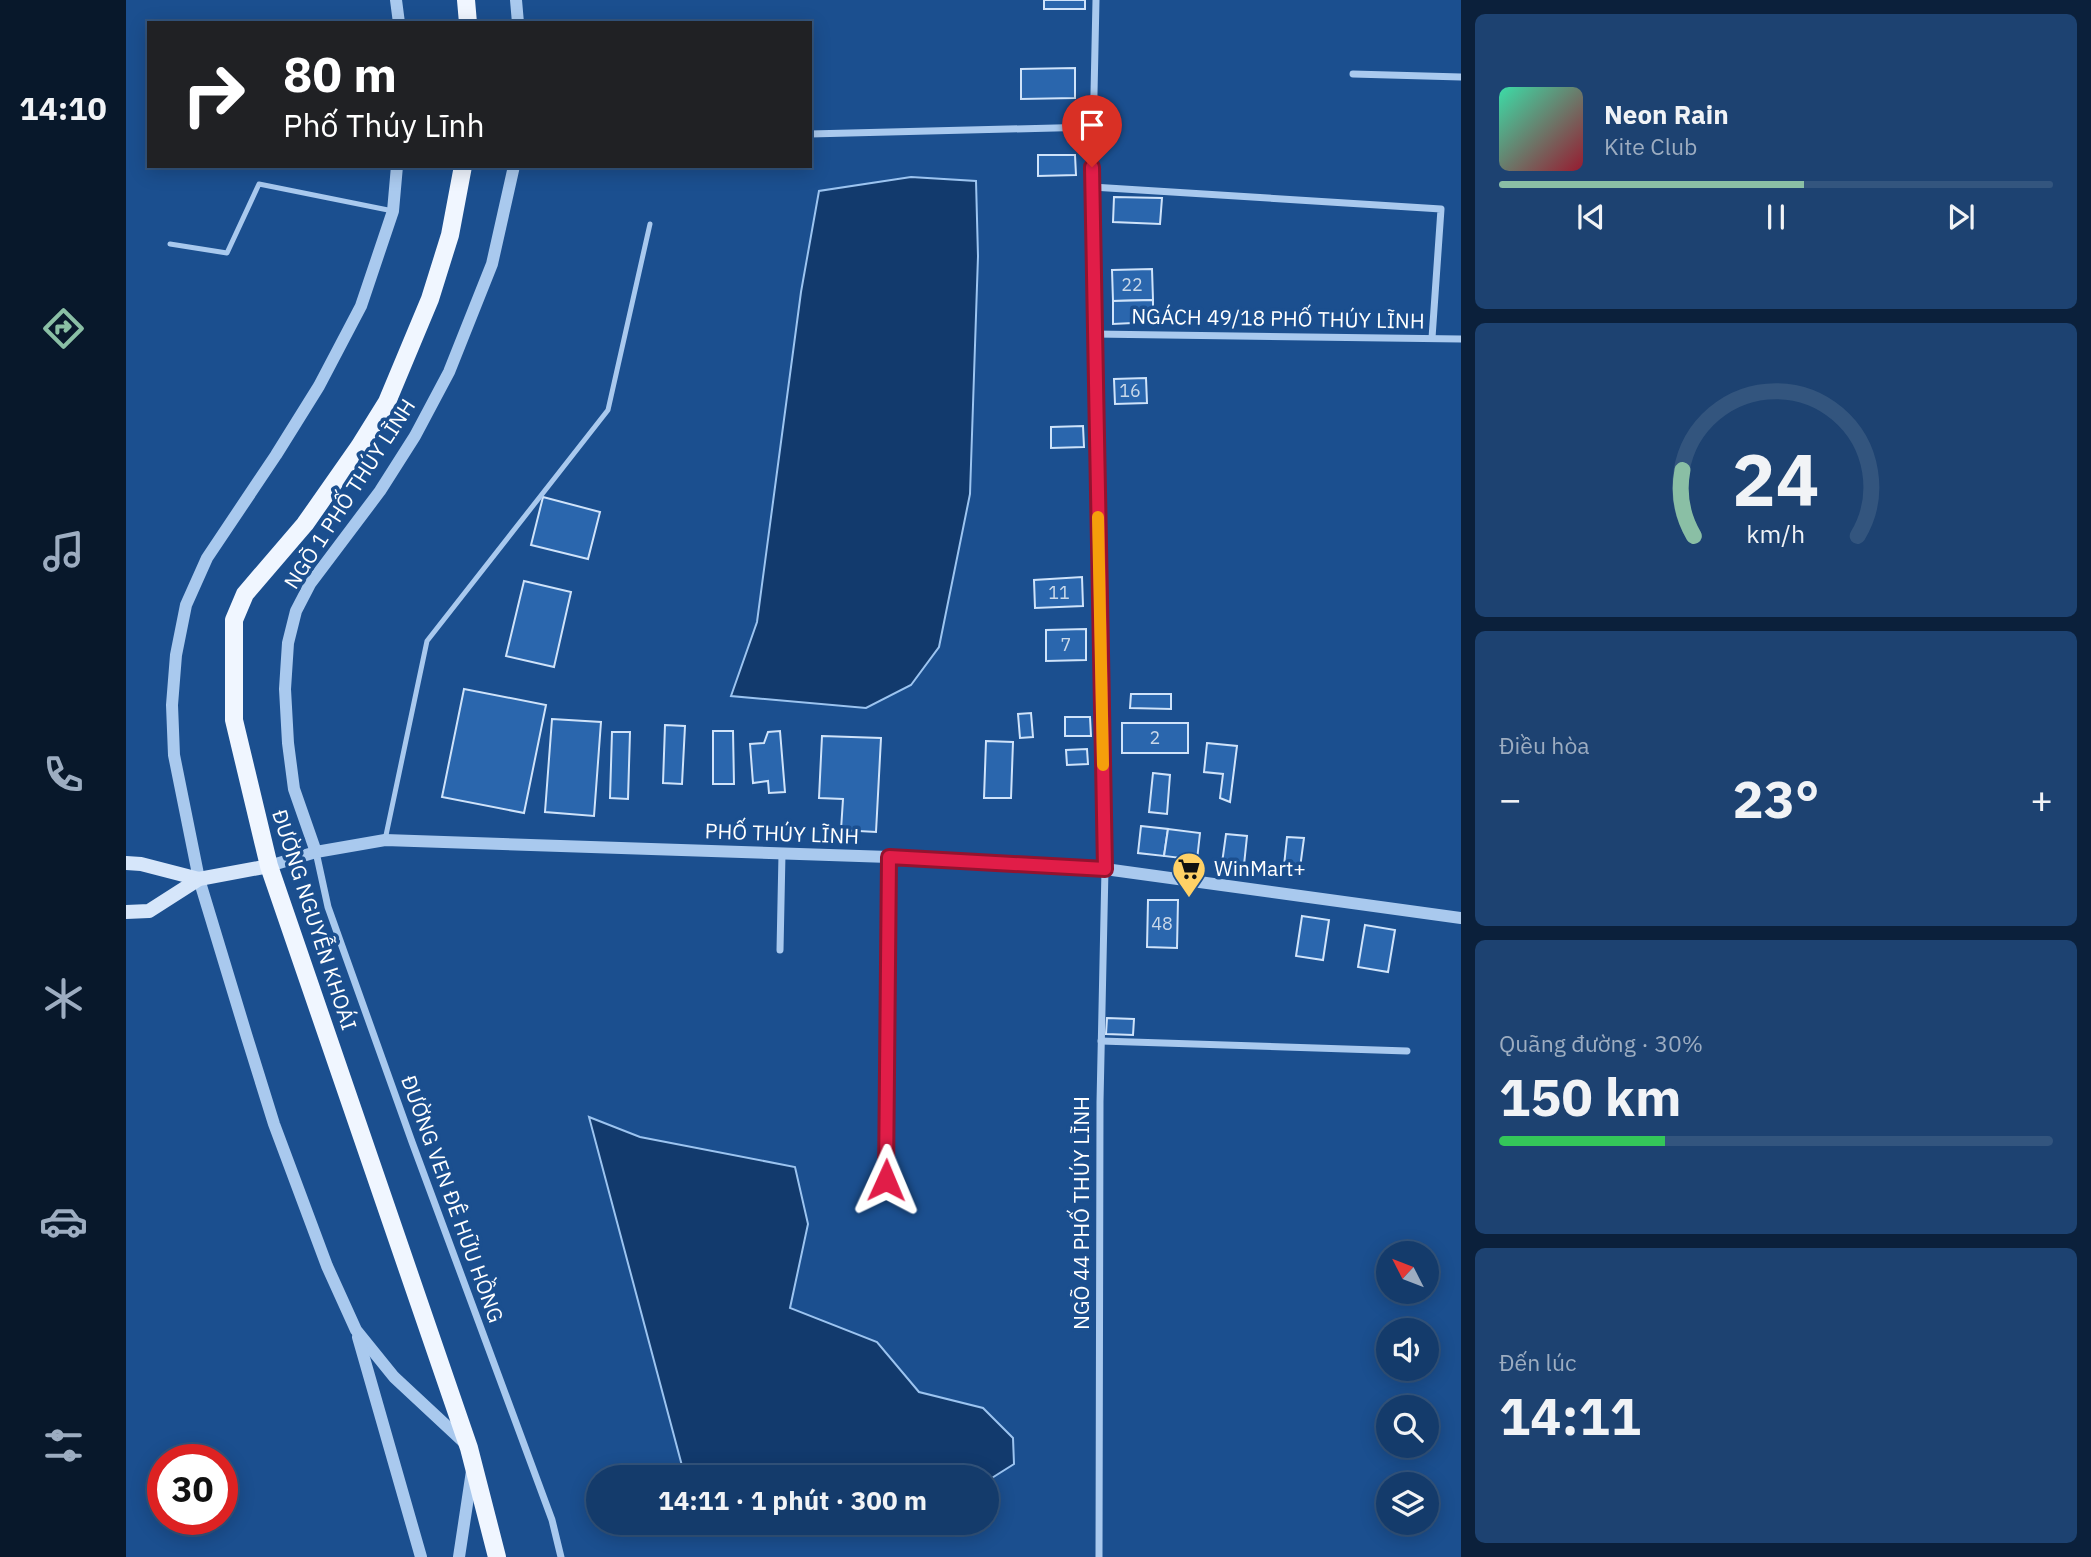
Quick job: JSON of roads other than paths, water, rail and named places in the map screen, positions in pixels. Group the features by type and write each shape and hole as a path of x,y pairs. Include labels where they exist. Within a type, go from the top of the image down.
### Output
{"main road":[{"path":"466,0 468,21"},
{"name":"ĐƯỜNG NGUYỄN KHOÁI","path":"463,168 450,235 430,299 387,402 305,524 245,594 234,620 234,720 269,866 471,1456 497,1557"},
{"path":"126,863 199,878 269,866"},
{"path":"126,912 149,911 199,878"}],"street":[{"path":"396,0 399,21"},
{"path":"516,0 518,21"},
{"name":"NGÕ 44 PHỐ THÚY LĨNH","path":"1096,0 1092,187 1105,869 1101,1041 1099,1557"},
{"path":"1353,74 1461,77"},
{"path":"812,134 1094,127"},
{"path":"397,168 393,211 361,306 312,398 207,558 186,605 176,655 172,705 174,755 199,878 274,1124 327,1266 356,1330 421,1557"},
{"name":"NGÕ 1 PHỐ THÚY LĨNH","path":"316,852 294,789 288,743 285,689 288,643 296,611 310,584 380,491 408,447 449,372 492,264 514,168"},
{"path":"1092,187 1441,209 1432,338"},
{"name":"NGÁCH 49/18 PHỐ THÚY LĨNH","path":"1094,334 1461,339"},
{"name":"PHỐ THÚY LĨNH","path":"269,866 316,852 385,839 889,857 1105,869 1461,918"},
{"name":"ĐƯỜNG VEN ĐÊ HỮU HỒNG","path":"316,852 328,907 552,1520 561,1557"},
{"path":"780,950 782,854"},
{"path":"886,1180 889,857"},
{"path":"1101,1041 1407,1051"},
{"path":"356,1330 394,1377 471,1456 459,1557"}],"lane":[{"path":"170,244 227,253 259,184 393,211"},
{"path":"385,839 427,641 608,410 650,224"}],"water":[{"path":"911,177 976,181 978,256 970,494 939,647 911,685 866,708 731,696 757,622 801,292 819,191"},
{"path":"589,1117 640,1137 795,1167 808,1224 790,1308 877,1342 919,1392 983,1408 1013,1438 1014,1464 999,1473 999,1465 682,1465"}],"place":[{"name":"WinMart+","path":"1189,899"}]}
